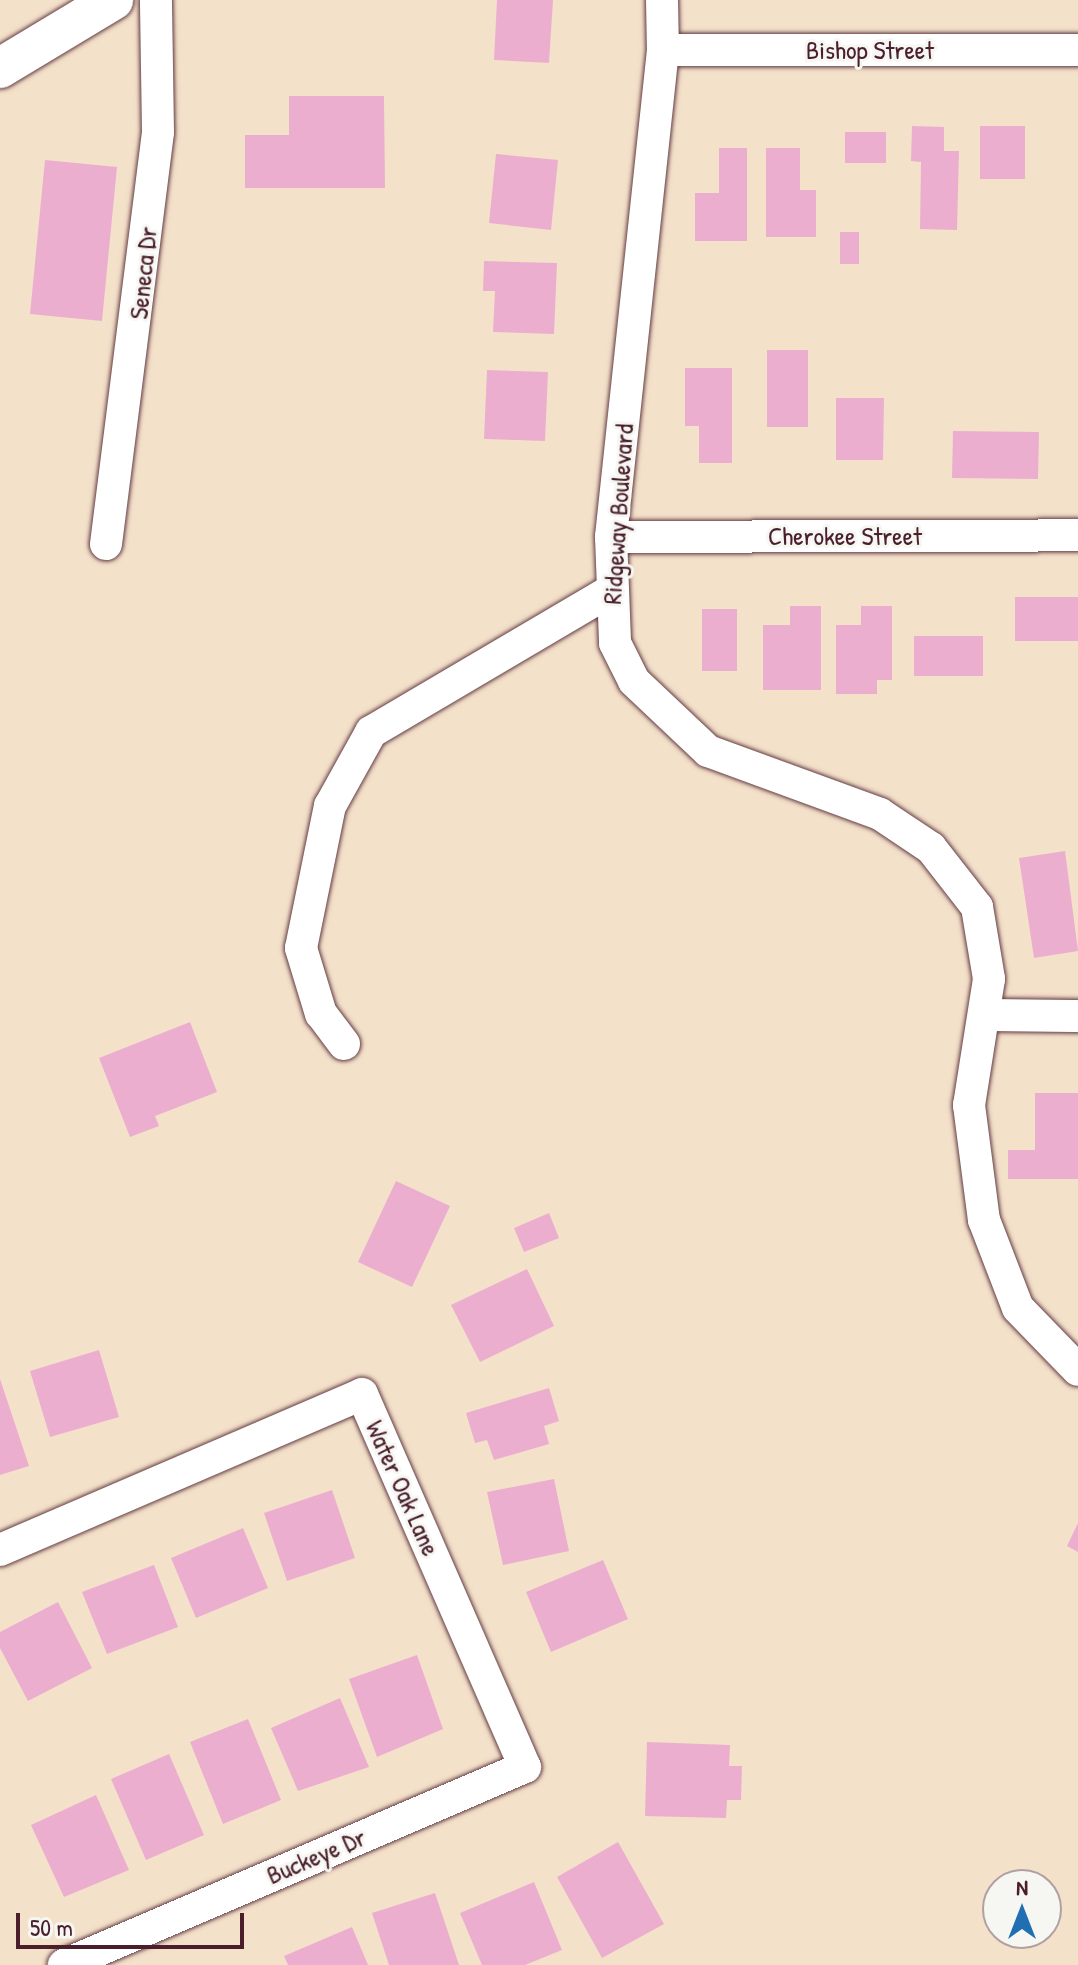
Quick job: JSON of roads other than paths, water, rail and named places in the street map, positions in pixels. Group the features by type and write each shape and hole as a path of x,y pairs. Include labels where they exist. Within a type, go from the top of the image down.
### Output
{"main road":[{"path":"0,68 113,0"}],"street":[{"name":"Seneca Dr","path":"106,544 158,132 156,0"},
{"name":"Ridgeway Boulevard","path":"662,0 663,50 611,537 609,592 615,643 634,681 708,751 880,814 931,848 977,907 989,979 969,1105 984,1220 1018,1308 1078,1370"},
{"name":"Bishop Street","path":"663,50 1078,50"},
{"name":"Cherokee Street","path":"611,537 1078,535"},
{"path":"344,1044 321,1014 301,948 330,806 371,732 609,592"},
{"path":"984,1015 1078,1016"},
{"name":"Water Oak Lane","path":"0,1550 362,1394 525,1767"},
{"name":"Buckeye Dr","path":"64,1965 525,1767"}]}
